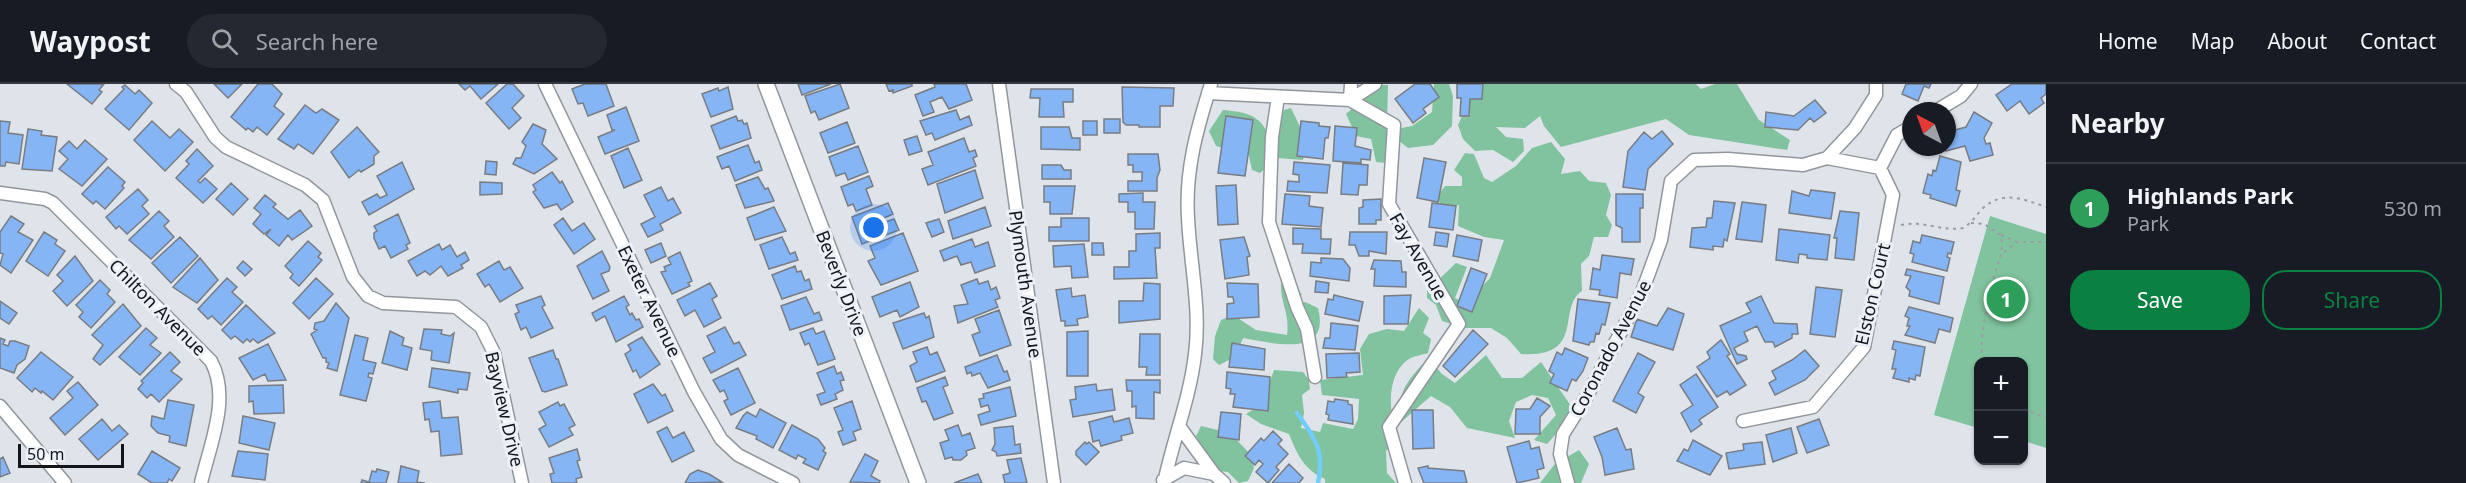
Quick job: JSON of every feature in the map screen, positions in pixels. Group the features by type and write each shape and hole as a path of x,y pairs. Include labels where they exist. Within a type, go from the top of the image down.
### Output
{"street":[{"name":"Bayview Drive","path":"177,84 186,92 215,137 226,147 305,185 323,200 353,277 368,296 383,303 456,307 482,327 494,352 522,483"},
{"name":"Exeter Avenue","path":"545,84 694,392 722,439 738,455 793,483"},
{"name":"Beverly Drive","path":"766,84 918,483"},
{"name":"Plymouth Avenue","path":"999,84 1054,483"},
{"path":"1350,100 1351,84"},
{"path":"1350,100 1375,84"},
{"path":"1827,158 1855,128 1876,95 1876,84"},
{"path":"1950,102 1971,84"},
{"path":"1162,482 1179,426 1195,355 1197,329 1187,215 1188,177 1192,146 1209,88"},
{"name":"Fay Avenue","path":"1209,88 1278,98 1350,100 1394,125 1389,204 1459,324 1389,427 1405,483"},
{"path":"1278,98 1272,137 1269,222 1297,307 1307,329 1315,377"},
{"path":"1827,158 1880,168 1897,135 1902,132"},
{"name":"Coronado Avenue","path":"1568,483 1560,454 1563,434 1587,396 1642,292 1661,240 1671,181 1694,160 1728,159 1803,165 1827,158"},
{"name":"Elston Court","path":"1743,421 1813,406 1864,347 1893,195 1880,168"},
{"name":"Chilton Avenue","path":"0,193 53,203 211,361 216,370 221,398 201,483"},
{"path":"0,406 65,483"},
{"path":"1179,426 1214,474 1224,483"},
{"path":"1162,482 1184,468 1214,474"}],"path":[{"path":"1971,223 1984,208 2004,197 2015,196 2046,207"},
{"path":"1887,229 1916,223 1956,229 1971,223 1984,224 2017,242 2046,242"},
{"path":"2001,235 2004,252"},
{"path":"1982,357 1985,317 1995,275 2004,252 2017,242"},
{"path":"2028,411 2046,418"}],"green space":[{"path":"1361,84 1388,85 1386,163 1376,162 1371,139 1356,136 1346,114 1363,99"},
{"path":"1434,84 1449,84 1453,96 1452,126 1433,145 1408,148 1398,140 1401,128 1412,126 1432,112"},
{"path":"1477,84 1696,84 1701,89 1715,84 1737,84 1759,120 1790,140 1787,150 1689,135 1666,119 1561,147 1544,126 1540,116 1525,128 1496,127 1506,137 1523,139 1524,151 1513,162 1493,150 1475,151 1463,139 1458,125"},
{"path":"1291,108 1304,139 1303,160 1277,158 1260,173 1252,170 1246,142 1233,151 1216,146 1209,131 1223,110 1254,117 1267,132 1280,121 1284,110"},
{"path":"1551,142 1565,159 1561,174 1580,171 1589,181 1606,183 1611,195 1606,215 1612,225 1608,237 1594,237 1589,256 1581,264 1582,291 1575,299 1562,340 1555,348 1542,353 1521,354 1507,338 1491,328 1463,328 1442,321 1436,305 1427,298 1427,291 1456,263 1467,267 1455,298 1466,304 1490,278 1504,240 1484,237 1458,226 1459,205 1445,209 1436,198 1445,186 1462,186 1462,177 1454,170 1465,153 1474,154 1484,178 1492,182 1516,166 1532,148"},
{"path":"1990,216 2046,234 2046,448 2028,442 2028,357 1974,357 1974,427 1934,415"},
{"path":"1281,282 1294,282 1302,295 1289,300 1291,306 1305,302 1318,308 1320,324 1316,335 1308,341 1297,344 1269,343 1243,338 1235,357 1219,365 1213,359 1215,336 1221,320 1233,315 1256,330 1287,335 1288,327"},
{"path":"1419,308 1429,318 1423,333 1431,339 1428,353 1409,359 1401,366 1392,386 1392,419 1397,439 1386,451 1387,473 1396,483 1325,483 1325,479 1302,461 1289,434 1261,424 1246,414 1262,404 1274,370 1303,372 1309,380 1310,389 1302,395 1304,413 1301,428 1320,432 1323,423 1353,429 1358,419 1359,399 1322,395 1320,380 1363,375 1360,349 1369,334 1387,329 1404,331"},
{"path":"1486,355 1502,378 1522,378 1541,362 1571,406 1563,426 1547,444 1534,440 1556,415 1548,398 1532,395 1516,402 1509,421 1515,438 1467,428 1450,407 1431,396 1400,423 1400,402 1405,387 1428,358 1442,374 1455,383"},
{"path":"1201,426 1230,433 1252,456 1254,468 1248,481 1239,483 1228,472 1218,471 1212,464 1196,436"},
{"path":"1579,450 1589,464 1581,483 1540,483 1554,465"}],"building":[{"path":"67,84 104,84 99,90 102,92 92,104"},
{"path":"214,84 242,84 228,98"},
{"path":"258,84 272,84 282,94 274,106 284,114 267,135 257,127 253,132 248,128 246,130 231,117"},
{"path":"459,84 498,84 481,99 470,86 465,90"},
{"path":"507,84 513,84 524,96 512,108 521,118 509,129 486,103"},
{"path":"585,84 606,84 614,106 588,116 583,103 578,104 572,89"},
{"path":"798,84 831,84 802,95"},
{"path":"840,84 849,108 819,120 815,111 811,113 805,96"},
{"path":"886,84 912,84 912,86 893,93 893,90 889,91"},
{"path":"934,84 966,84 972,100 949,109 942,97 930,102 934,112 923,116 915,95 935,87"},
{"path":"1415,84 1430,84 1439,97 1423,109 1426,113 1413,123 1395,99"},
{"path":"1457,84 1483,84 1482,99 1470,99 1469,116 1460,116 1461,98 1457,98"},
{"path":"1906,84 1931,84 1929,88 1924,86 1918,101 1902,94"},
{"path":"2012,84 2046,84 2046,94 2041,98 2044,103 2029,114 2020,101 2007,111 1996,95"},
{"path":"125,85 135,94 139,90 152,103 129,130 105,109"},
{"path":"728,87 733,109 711,117 702,94"},
{"path":"1122,87 1174,88 1173,106 1160,106 1160,127 1139,127 1139,125 1126,125 1123,122"},
{"path":"1031,89 1073,89 1073,102 1063,102 1064,117 1039,117 1040,98 1030,98"},
{"path":"1815,100 1826,113 1814,122 1810,118 1798,130 1765,127 1766,112 1794,116"},
{"path":"305,105 316,113 322,109 339,120 313,154 298,144 294,149 278,139"},
{"path":"626,107 639,141 605,154 598,137 615,130 612,130 607,115"},
{"path":"956,110 960,120 969,116 972,125 935,140 932,133 926,135 920,121"},
{"path":"1974,112 1992,123 1984,138 1986,144 1990,143 1993,155 1970,161 1965,146 1956,148 1956,130 1966,127"},
{"path":"736,116 738,121 742,120 744,124 747,123 751,138 720,149 711,126"},
{"path":"1226,116 1253,120 1245,176 1218,173"},
{"path":"1104,119 1120,119 1120,133 1104,133"},
{"path":"0,121 10,122 8,133 23,135 19,164 6,162 5,166 0,166"},
{"path":"152,121 170,138 179,129 193,142 165,171 134,140"},
{"path":"1083,121 1097,121 1097,135 1083,135"},
{"path":"1301,121 1330,127 1328,138 1325,138 1323,159 1297,156"},
{"path":"847,122 855,143 828,153 820,133"},
{"path":"533,124 546,130 542,144 557,159 534,174 513,164 516,158 521,158 526,146 522,142"},
{"path":"1335,126 1357,128 1355,146 1371,150 1370,160 1361,159 1361,163 1333,161"},
{"path":"357,127 379,152 374,156 374,164 361,172 359,170 349,178 331,152"},
{"path":"1041,127 1069,127 1072,138 1080,138 1080,150 1041,149"},
{"path":"28,129 42,131 41,135 57,137 52,171 22,169"},
{"path":"1662,131 1673,144 1648,169 1645,190 1623,187 1628,151 1644,132 1652,139"},
{"path":"917,136 922,151 909,155 904,140"},
{"path":"964,138 969,152 975,150 977,156 973,158 976,166 928,185 922,169 933,165 928,152"},
{"path":"85,140 107,159 82,186 59,169 68,159 59,151 69,141 77,149"},
{"path":"748,145 755,163 759,161 762,170 735,181 729,166 722,169 717,157"},
{"path":"858,146 868,172 848,180 845,173 836,176 829,157"},
{"path":"628,148 642,180 624,188 611,156"},
{"path":"197,149 213,166 198,181 200,183 205,178 217,189 203,203 176,178 189,164 186,161"},
{"path":"1128,154 1158,154 1160,170 1157,178 1157,191 1128,191 1128,181 1142,181 1142,172 1133,172 1133,165 1128,165"},
{"path":"1940,156 1961,162 1956,190 1960,191 1956,206 1930,198 1931,195 1923,193 1928,174 1932,176 1933,170 1936,171"},
{"path":"1424,158 1446,162 1438,202 1417,198"},
{"path":"486,161 497,162 496,175 485,174"},
{"path":"402,162 414,189 369,215 362,202 377,194 380,198 387,195 377,176"},
{"path":"1294,162 1330,165 1327,193 1287,191 1288,181 1299,182 1299,175 1293,174"},
{"path":"1343,163 1368,165 1367,185 1359,185 1358,195 1341,194"},
{"path":"1042,165 1061,165 1064,170 1071,170 1071,179 1042,179"},
{"path":"108,167 125,182 122,186 124,188 105,209 96,201 93,204 82,194"},
{"path":"975,170 983,198 945,213 937,184"},
{"path":"552,172 560,183 562,181 573,202 561,210 557,204 544,208 533,192 536,190 533,185"},
{"path":"869,176 873,186 866,189 872,205 856,211 853,204 848,206 841,187"},
{"path":"758,177 765,189 768,188 774,201 745,208 736,185"},
{"path":"480,182 502,183 502,194 480,195"},
{"path":"231,183 248,199 233,215 216,199"},
{"path":"1236,185 1238,224 1218,225 1216,186"},
{"path":"1044,186 1075,186 1072,214 1050,214 1050,202 1044,202"},
{"path":"661,187 668,201 673,198 681,213 660,224 663,230 648,237 641,224 655,217 644,195"},
{"path":"138,189 148,200 142,206 149,214 127,234 119,226 116,229 106,217"},
{"path":"1811,190 1835,193 1831,219 1789,213 1792,191 1809,196"},
{"path":"1143,193 1143,202 1155,202 1154,229 1135,229 1135,212 1128,212 1128,202 1119,202 1119,194"},
{"path":"1285,194 1310,196 1309,206 1323,208 1321,227 1282,224"},
{"path":"1616,194 1643,194 1643,208 1640,208 1640,242 1622,242 1622,228 1616,225"},
{"path":"265,195 276,204 273,207 288,219 300,210 312,226 292,240 288,235 279,246 266,235 271,229 264,234 253,224 261,214 254,208"},
{"path":"1381,199 1381,220 1376,220 1376,224 1359,224 1359,208 1363,207 1363,200"},
{"path":"1714,201 1735,203 1727,241 1724,239 1723,247 1713,246 1713,250 1690,247 1692,228 1706,227 1707,218 1712,218"},
{"path":"1742,202 1766,205 1762,242 1736,239"},
{"path":"888,203 893,214 879,220 880,224 894,219 899,230 862,244 852,217"},
{"path":"1432,203 1456,206 1453,230 1429,227"},
{"path":"774,207 786,231 755,240 747,218"},
{"path":"985,207 991,226 953,239 948,221"},
{"path":"159,211 169,221 164,226 174,237 151,259 129,240"},
{"path":"1840,211 1859,213 1854,260 1835,258 1837,238 1834,238"},
{"path":"398,214 410,243 406,245 408,249 391,258 385,246 379,249 374,238 374,233 377,231 374,226"},
{"path":"11,216 24,224 18,232 33,240 11,273 0,265 3,254 0,253 0,232"},
{"path":"563,218 572,231 584,223 595,239 574,254 554,225"},
{"path":"1061,218 1089,218 1089,241 1049,241 1049,227 1061,227"},
{"path":"939,219 944,232 932,237 926,223"},
{"path":"1293,228 1321,229 1321,239 1331,239 1330,254 1302,253 1303,244 1293,244"},
{"path":"1779,229 1830,235 1827,260 1807,258 1807,255 1799,254 1798,263 1776,260"},
{"path":"44,232 57,240 55,244 65,251 48,276 26,261"},
{"path":"1350,232 1387,232 1386,254 1369,251 1369,256 1359,256 1355,245 1349,245"},
{"path":"1436,232 1449,234 1447,247 1434,245"},
{"path":"903,233 918,271 881,285 868,261 875,258 870,246"},
{"path":"1160,233 1160,248 1155,248 1157,278 1114,279 1114,267 1129,267 1129,251 1136,251 1136,234"},
{"path":"1457,235 1482,240 1478,261 1453,256"},
{"path":"1922,235 1954,242 1951,254 1948,253 1947,257 1950,258 1947,271 1912,262 1914,254 1910,253 1913,241 1920,243"},
{"path":"180,237 198,256 171,283 152,263"},
{"path":"782,237 790,254 795,252 798,260 769,269 760,245"},
{"path":"1244,237 1250,256 1247,257 1249,275 1225,279 1220,240"},
{"path":"972,239 975,247 988,242 995,266 975,273 971,262 961,265 957,256 944,261 940,251"},
{"path":"308,241 321,253 318,257 322,260 299,286 290,278 293,274 285,266"},
{"path":"661,243 666,256 651,263 645,250"},
{"path":"1092,243 1103,243 1104,255 1092,255"},
{"path":"439,244 442,250 450,245 457,257 465,252 469,260 461,265 463,268 448,276 441,266 430,275 425,271 417,276 408,261"},
{"path":"1084,244 1088,277 1072,278 1071,266 1054,267 1053,246"},
{"path":"602,251 610,267 609,271 601,274 609,291 593,299 577,266"},
{"path":"680,252 692,281 688,283 690,286 672,294 661,272 666,271 664,267 671,264 668,258"},
{"path":"1602,255 1634,259 1631,275 1620,273 1617,298 1599,295 1600,290 1590,289 1593,268 1600,270"},
{"path":"75,256 93,281 67,306 53,291 63,281 57,275"},
{"path":"200,258 218,280 197,303 173,287"},
{"path":"1321,258 1343,259 1350,268 1349,281 1310,276 1311,262 1321,263"},
{"path":"1374,260 1401,261 1402,272 1406,272 1406,287 1374,286 1375,269 1371,269"},
{"path":"243,261 252,269 245,276 237,268"},
{"path":"499,261 504,270 510,267 523,288 500,302 489,284 485,287 477,274"},
{"path":"795,266 797,272 801,271 805,281 809,279 812,289 782,299 772,275"},
{"path":"1471,268 1487,274 1472,312 1457,306"},
{"path":"1907,269 1944,277 1939,304 1909,296 1910,291 1906,287 1911,276 1905,275"},
{"path":"227,278 237,287 232,292 243,302 221,325 212,316 208,319 198,309"},
{"path":"316,278 333,294 309,319 293,303"},
{"path":"977,279 979,284 988,281 991,290 996,287 1000,298 995,300 998,307 958,323 954,306 968,304 961,285"},
{"path":"100,280 110,290 107,294 115,302 91,328 79,317 83,312 76,305"},
{"path":"1316,281 1329,283 1328,293 1315,292"},
{"path":"910,282 919,307 900,317 897,310 880,317 872,297"},
{"path":"710,283 717,296 712,299 721,318 704,327 695,310 685,316 677,300"},
{"path":"1144,283 1160,284 1160,319 1119,323 1119,301 1143,301"},
{"path":"1227,283 1258,284 1259,317 1227,319 1227,304 1234,303 1233,297 1228,297"},
{"path":"1816,287 1842,290 1835,337 1810,334"},
{"path":"1071,288 1072,297 1085,295 1088,317 1077,319 1078,325 1065,326 1065,321 1061,321 1056,290"},
{"path":"1334,295 1363,302 1359,321 1325,314 1328,299 1333,300"},
{"path":"1411,295 1408,324 1384,324 1384,296"},
{"path":"541,296 545,305 542,307 553,328 531,338 526,327 521,330 515,314 519,312 516,305"},
{"path":"624,296 629,305 626,307 630,315 632,313 636,320 639,319 643,327 616,342 605,316 596,321 592,313"},
{"path":"1761,296 1774,323 1797,324 1798,334 1792,334 1792,338 1775,347 1773,342 1765,342 1757,326 1744,332 1748,341 1734,348 1737,354 1746,356 1747,359 1737,364 1720,326 1751,312 1746,303"},
{"path":"806,297 814,314 819,312 822,320 790,330 781,306"},
{"path":"1578,299 1610,303 1605,325 1602,324 1599,334 1596,333 1594,342 1590,342 1589,345 1573,341"},
{"path":"0,301 17,313 9,324 0,318"},
{"path":"336,303 349,318 337,371 327,368 329,363 326,362 326,358 323,358 311,334 317,330 314,329 315,323 324,321"},
{"path":"123,304 141,326 100,365 93,359 103,345 92,335"},
{"path":"246,305 275,333 258,343 253,339 250,342 247,339 243,343 235,336 231,339 222,330"},
{"path":"1909,307 1953,318 1950,332 1939,329 1935,343 1905,335 1910,326 1907,326 1909,318 1905,316"},
{"path":"1668,308 1684,314 1673,350 1631,337 1637,319 1657,326"},
{"path":"999,310 1011,345 980,356 972,335 980,332 975,319"},
{"path":"924,313 926,318 929,316 934,337 903,349 893,323"},
{"path":"1331,323 1358,326 1355,350 1323,348 1325,338 1330,338"},
{"path":"725,327 734,344 739,342 746,355 711,373 703,358 715,352 707,336"},
{"path":"146,328 157,338 150,345 161,353 140,375 119,357"},
{"path":"813,328 816,334 824,331 835,359 818,365 809,343 805,345 800,333"},
{"path":"424,329 442,330 441,334 450,336 454,333 449,363 431,360 432,351 420,349"},
{"path":"1473,330 1488,344 1455,377 1443,366"},
{"path":"390,331 404,338 402,345 412,348 407,370 382,363"},
{"path":"1088,331 1088,376 1067,376 1067,332"},
{"path":"1140,334 1160,334 1160,375 1146,375 1147,367 1139,367"},
{"path":"355,335 368,338 363,360 376,363 373,374 369,373 368,377 372,378 366,401 340,395"},
{"path":"642,337 660,364 640,378 636,370 633,372 625,354 631,350 628,345"},
{"path":"0,338 5,340 3,344 8,346 10,341 15,341 29,346 25,359 17,365 14,373 0,368"},
{"path":"1721,340 1730,354 1727,356 1746,385 1730,395 1727,391 1717,397 1697,367 1710,358 1707,352"},
{"path":"1894,341 1925,347 1920,376 1916,375 1915,380 1909,378 1909,382 1893,378 1896,369 1892,369 1896,350 1892,349"},
{"path":"1232,343 1265,349 1264,370 1229,367"},
{"path":"268,344 286,380 268,381 265,374 253,380 239,358"},
{"path":"927,347 930,355 937,352 945,371 916,382 910,366 917,362 913,352"},
{"path":"1565,348 1588,358 1583,371 1576,381 1572,379 1567,391 1550,383 1554,374 1549,371 1557,352 1562,355"},
{"path":"553,350 567,385 545,392 542,391 529,358"},
{"path":"1805,350 1819,366 1805,380 1775,395 1769,383 1776,379 1772,371"},
{"path":"41,352 73,377 53,400 35,388 32,392 17,378"},
{"path":"170,352 180,362 171,371 182,379 159,402 151,394 147,398 138,389 143,383 141,381"},
{"path":"1359,353 1360,372 1346,373 1347,377 1327,378 1326,354"},
{"path":"1638,353 1655,362 1638,393 1644,397 1636,413 1613,401"},
{"path":"997,355 1010,380 988,388 980,373 972,376 971,372 967,374 965,367"},
{"path":"834,366 837,374 841,372 844,380 840,381 843,390 835,394 837,399 821,405 817,395 825,392 817,373"},
{"path":"432,368 470,373 467,390 458,389 458,393 429,387"},
{"path":"738,368 755,403 731,415 724,401 728,399 724,390 720,392 713,380"},
{"path":"1227,372 1270,377 1268,411 1233,407 1235,394 1230,394 1231,389 1226,388"},
{"path":"1696,374 1718,407 1699,420 1702,424 1691,432 1681,413 1693,405 1680,385"},
{"path":"945,377 948,385 943,387 953,413 934,420 926,401 922,402 917,388"},
{"path":"1126,380 1160,380 1160,393 1154,392 1154,419 1136,418 1136,406 1132,407 1132,391 1127,391"},
{"path":"78,382 98,405 65,435 50,418 73,398 67,391"},
{"path":"653,384 662,396 665,394 673,411 648,423 634,394"},
{"path":"1096,384 1097,391 1112,389 1115,410 1073,417 1070,400 1076,399 1075,387"},
{"path":"283,385 284,413 254,414 253,401 249,402 249,386"},
{"path":"1010,387 1016,416 981,425 978,415 990,411 988,405 981,407 979,399 984,398 983,394"},
{"path":"1537,398 1550,406 1540,417 1540,434 1515,434 1516,409 1530,409"},
{"path":"1335,399 1348,401 1348,404 1352,405 1353,424 1328,420 1329,415 1326,414 1328,401 1334,402"},
{"path":"168,400 194,405 186,446 169,442 170,436 158,433 151,426 152,416 164,419"},
{"path":"440,401 442,418 458,417 462,454 441,456 439,431 431,432 429,419 425,420 423,403"},
{"path":"852,401 861,429 853,432 856,440 843,445 838,432 843,430 834,408"},
{"path":"558,402 560,406 564,404 575,425 569,428 573,435 549,447 539,429 546,425 539,412"},
{"path":"760,409 786,423 773,448 756,439 757,436 736,428 747,412 756,417"},
{"path":"1412,410 1433,410 1434,448 1413,449"},
{"path":"1221,412 1241,414 1239,440 1218,437"},
{"path":"243,416 275,423 269,450 239,443"},
{"path":"1112,416 1114,422 1129,418 1133,433 1121,436 1122,440 1101,446 1099,440 1093,442 1089,422"},
{"path":"102,419 112,431 119,425 128,434 98,460 79,439"},
{"path":"1819,419 1829,445 1807,453 1797,427"},
{"path":"792,425 818,439 825,448 823,451 826,453 818,470 803,463 806,459 798,455 796,459 779,450"},
{"path":"958,425 962,436 970,433 975,448 966,451 967,455 961,460 953,460 952,457 945,459 940,443 949,440 945,430"},
{"path":"1013,426 1015,445 1020,444 1021,453 997,456 992,450 995,444 994,428"},
{"path":"667,427 673,438 684,432 694,451 672,462 657,432"},
{"path":"1617,428 1626,450 1631,449 1634,469 1605,475 1602,457 1594,437"},
{"path":"1791,428 1797,453 1773,462 1766,435"},
{"path":"1273,431 1282,440 1278,444 1288,454 1276,467 1279,470 1268,483 1256,472 1263,464 1259,460 1255,465 1245,456 1261,438 1264,441"},
{"path":"1693,440 1722,456 1710,475 1677,461 1684,449 1688,451"},
{"path":"1529,441 1531,449 1539,447 1544,468 1537,470 1539,478 1517,483 1507,447"},
{"path":"1085,442 1087,444 1089,442 1099,452 1086,465 1076,455 1076,451"},
{"path":"1762,442 1765,464 1729,469 1726,453 1744,450 1743,444"},
{"path":"577,449 580,460 577,461 582,477 576,479 577,483 552,483 550,474 554,473 549,458"},
{"path":"152,451 180,468 172,481 169,479 167,483 152,483 138,474"},
{"path":"238,451 268,454 265,480 232,476"},
{"path":"865,454 878,461 871,476 880,481 879,483 850,482"},
{"path":"3,457 10,473 0,477 0,459"},
{"path":"1021,458 1027,483 1005,483 1003,475 1010,473 1007,460"},
{"path":"1289,464 1303,478 1299,483 1272,483"},
{"path":"401,466 419,471 417,482 425,483 398,483"},
{"path":"1428,466 1428,468 1464,471 1467,483 1424,483 1418,468"},
{"path":"377,469 389,472 386,483 361,483 362,480 369,482 372,471 376,472"},
{"path":"698,470 722,482 685,483 690,474"},
{"path":"978,474 982,483 954,483"}],"waterway":[{"path":"1297,413 1317,445 1320,462 1318,483"}],"place":[{"name":"Highlands Park","path":"2006,299"}]}
